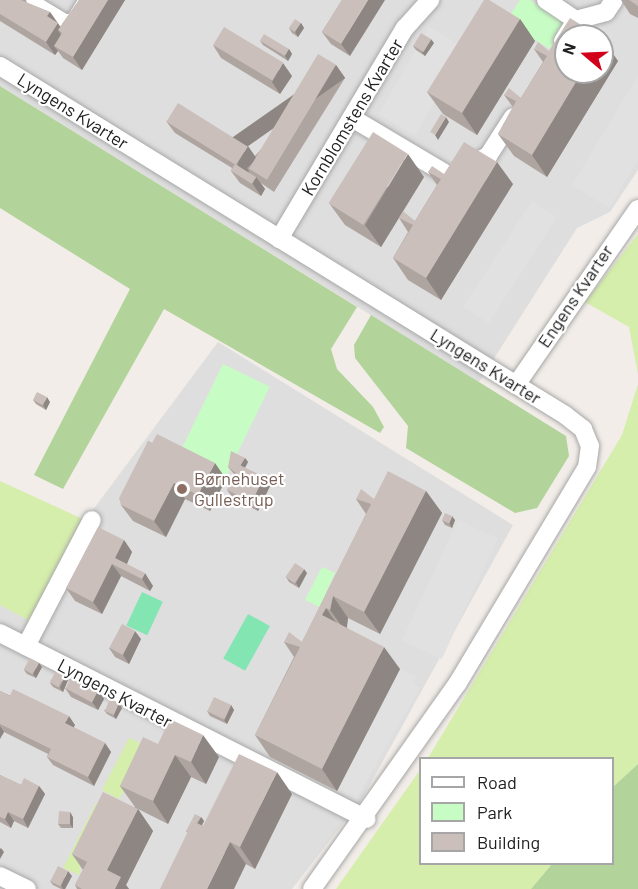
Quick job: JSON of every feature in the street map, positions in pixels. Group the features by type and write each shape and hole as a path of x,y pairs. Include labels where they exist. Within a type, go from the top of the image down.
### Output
{"street":[{"path":"27,0 66,24 75,21 88,0"},
{"name":"Kornblomstens Kvarter","path":"279,239 405,28 430,0"},
{"path":"546,0 576,20"},
{"path":"551,58 576,20 606,12 614,0"},
{"name":"Lyngens Kvarter","path":"0,66 516,385 583,429 590,446 587,467 457,684 366,819 312,889"},
{"path":"437,193 448,175 488,156 526,97"},
{"path":"352,118 448,175"},
{"name":"Engens Kvarter","path":"516,385 638,209"},
{"path":"26,646 92,520"},
{"name":"Lyngens Kvarter","path":"0,633 366,819"},
{"path":"0,876 27,889"}],"shaded area":[{"path":"0,0 638,0 638,170 610,212 577,228 479,382 0,86"},
{"path":"429,27 465,48 415,135 378,114"},
{"path":"638,76 638,160 609,208 572,185"},
{"path":"532,201 557,217 489,323 463,307"},
{"path":"218,342 513,525 362,799 292,889 0,889 0,602 92,511"},
{"path":"458,520 498,539 442,659 402,641"},
{"path":"398,667 416,677 413,684 420,688 355,801 334,790"}],"green space":[{"path":"520,0 530,0 566,22 554,24 554,42 550,49 506,22"},
{"path":"0,86 357,307 331,349 337,369 373,407 384,427 380,433 164,309 63,489 34,475 130,289 0,208"},
{"path":"638,234 638,374 629,327 585,302"},
{"path":"371,315 566,436 569,456 537,508 515,513 406,448 408,426 355,358 354,345"},
{"path":"223,364 270,387 226,476 180,453"},
{"path":"638,384 638,764 614,786 614,757 429,757 622,435"},
{"path":"0,481 87,521 21,636 28,620 0,605"},
{"path":"322,567 335,573 326,592 332,601 326,610 305,600"},
{"path":"142,592 163,602 147,635 126,626"},
{"path":"248,614 270,626 245,671 223,659"},
{"path":"129,738 152,748 119,799 102,790"},
{"path":"638,764 638,889 531,889 551,865 614,865 614,786"},
{"path":"419,771 419,865 551,865 531,889 336,889"},
{"path":"96,803 110,807 81,852 80,875 63,868"}],"building":[{"path":"0,0 21,0 50,12 47,16 58,23 46,42 0,14"},
{"path":"79,0 108,0 73,57 54,46 62,33 58,30"},
{"path":"342,0 368,0 341,44 322,32"},
{"path":"484,0 489,0 520,19 462,113 427,92"},
{"path":"629,0 638,0 638,6"},
{"path":"570,18 580,24 566,24"},
{"path":"295,19 301,23 295,32 289,28"},
{"path":"224,27 283,63 272,81 213,45"},
{"path":"421,33 431,39 424,52 413,46"},
{"path":"264,34 289,49 285,56 260,41"},
{"path":"538,42 549,51 554,43 554,84 575,84 532,155 498,134 516,101 504,95 509,88 521,98 547,56 534,49"},
{"path":"318,54 336,65 267,180 249,169"},
{"path":"178,103 248,146 236,165 166,122"},
{"path":"441,114 446,117 435,135 430,132"},
{"path":"373,132 408,154 363,225 328,203"},
{"path":"464,142 497,162 426,278 393,258 413,225 399,218 403,211 415,221 441,179 428,172 432,166 444,174"},
{"path":"235,164 256,177 252,184 231,171"},
{"path":"37,392 47,397 43,405 33,400"},
{"path":"157,434 215,463 198,495 174,483 154,521 121,505 119,498 148,441 152,443"},
{"path":"231,451 245,458 236,473 228,467"},
{"path":"240,465 264,477 251,502 227,490"},
{"path":"388,471 426,491 364,612 333,596 330,610 326,608 322,615 384,647 322,769 255,735 300,647 284,642 289,632 302,642 371,504 356,499 361,489 374,499"},
{"path":"445,513 452,516 449,523 442,520"},
{"path":"98,527 124,540 115,558 145,573 142,579 112,564 93,602 66,588"},
{"path":"295,563 304,569 295,583 285,577"},
{"path":"122,624 135,631 123,655 109,648"},
{"path":"30,658 39,663 32,674 24,669"},
{"path":"56,671 65,676 58,687 50,682"},
{"path":"72,676 98,690 92,702 65,688"},
{"path":"13,689 69,716 65,723 105,743 88,777 47,757 51,749 0,724 0,691 10,696"},
{"path":"214,697 231,705 224,720 207,712"},
{"path":"110,699 119,703 114,715 105,711"},
{"path":"170,719 203,735 191,762 175,755 153,801 120,786 143,737 158,744"},
{"path":"239,754 277,772 240,847 230,842 207,889 160,889 193,821 203,826"},
{"path":"0,775 21,785 24,778 39,786 23,819 8,812 5,819 0,817"},
{"path":"103,792 138,809 107,870 121,877 115,889 82,889 75,885 87,862 72,854"},
{"path":"59,811 70,812 70,824 58,824"},
{"path":"195,814 201,817 197,823 193,821 188,832 186,831"},
{"path":"58,866 68,871 60,886 50,881"}],"place":[{"name":"Børnehuset Gullestrup","path":"182,489"}]}
